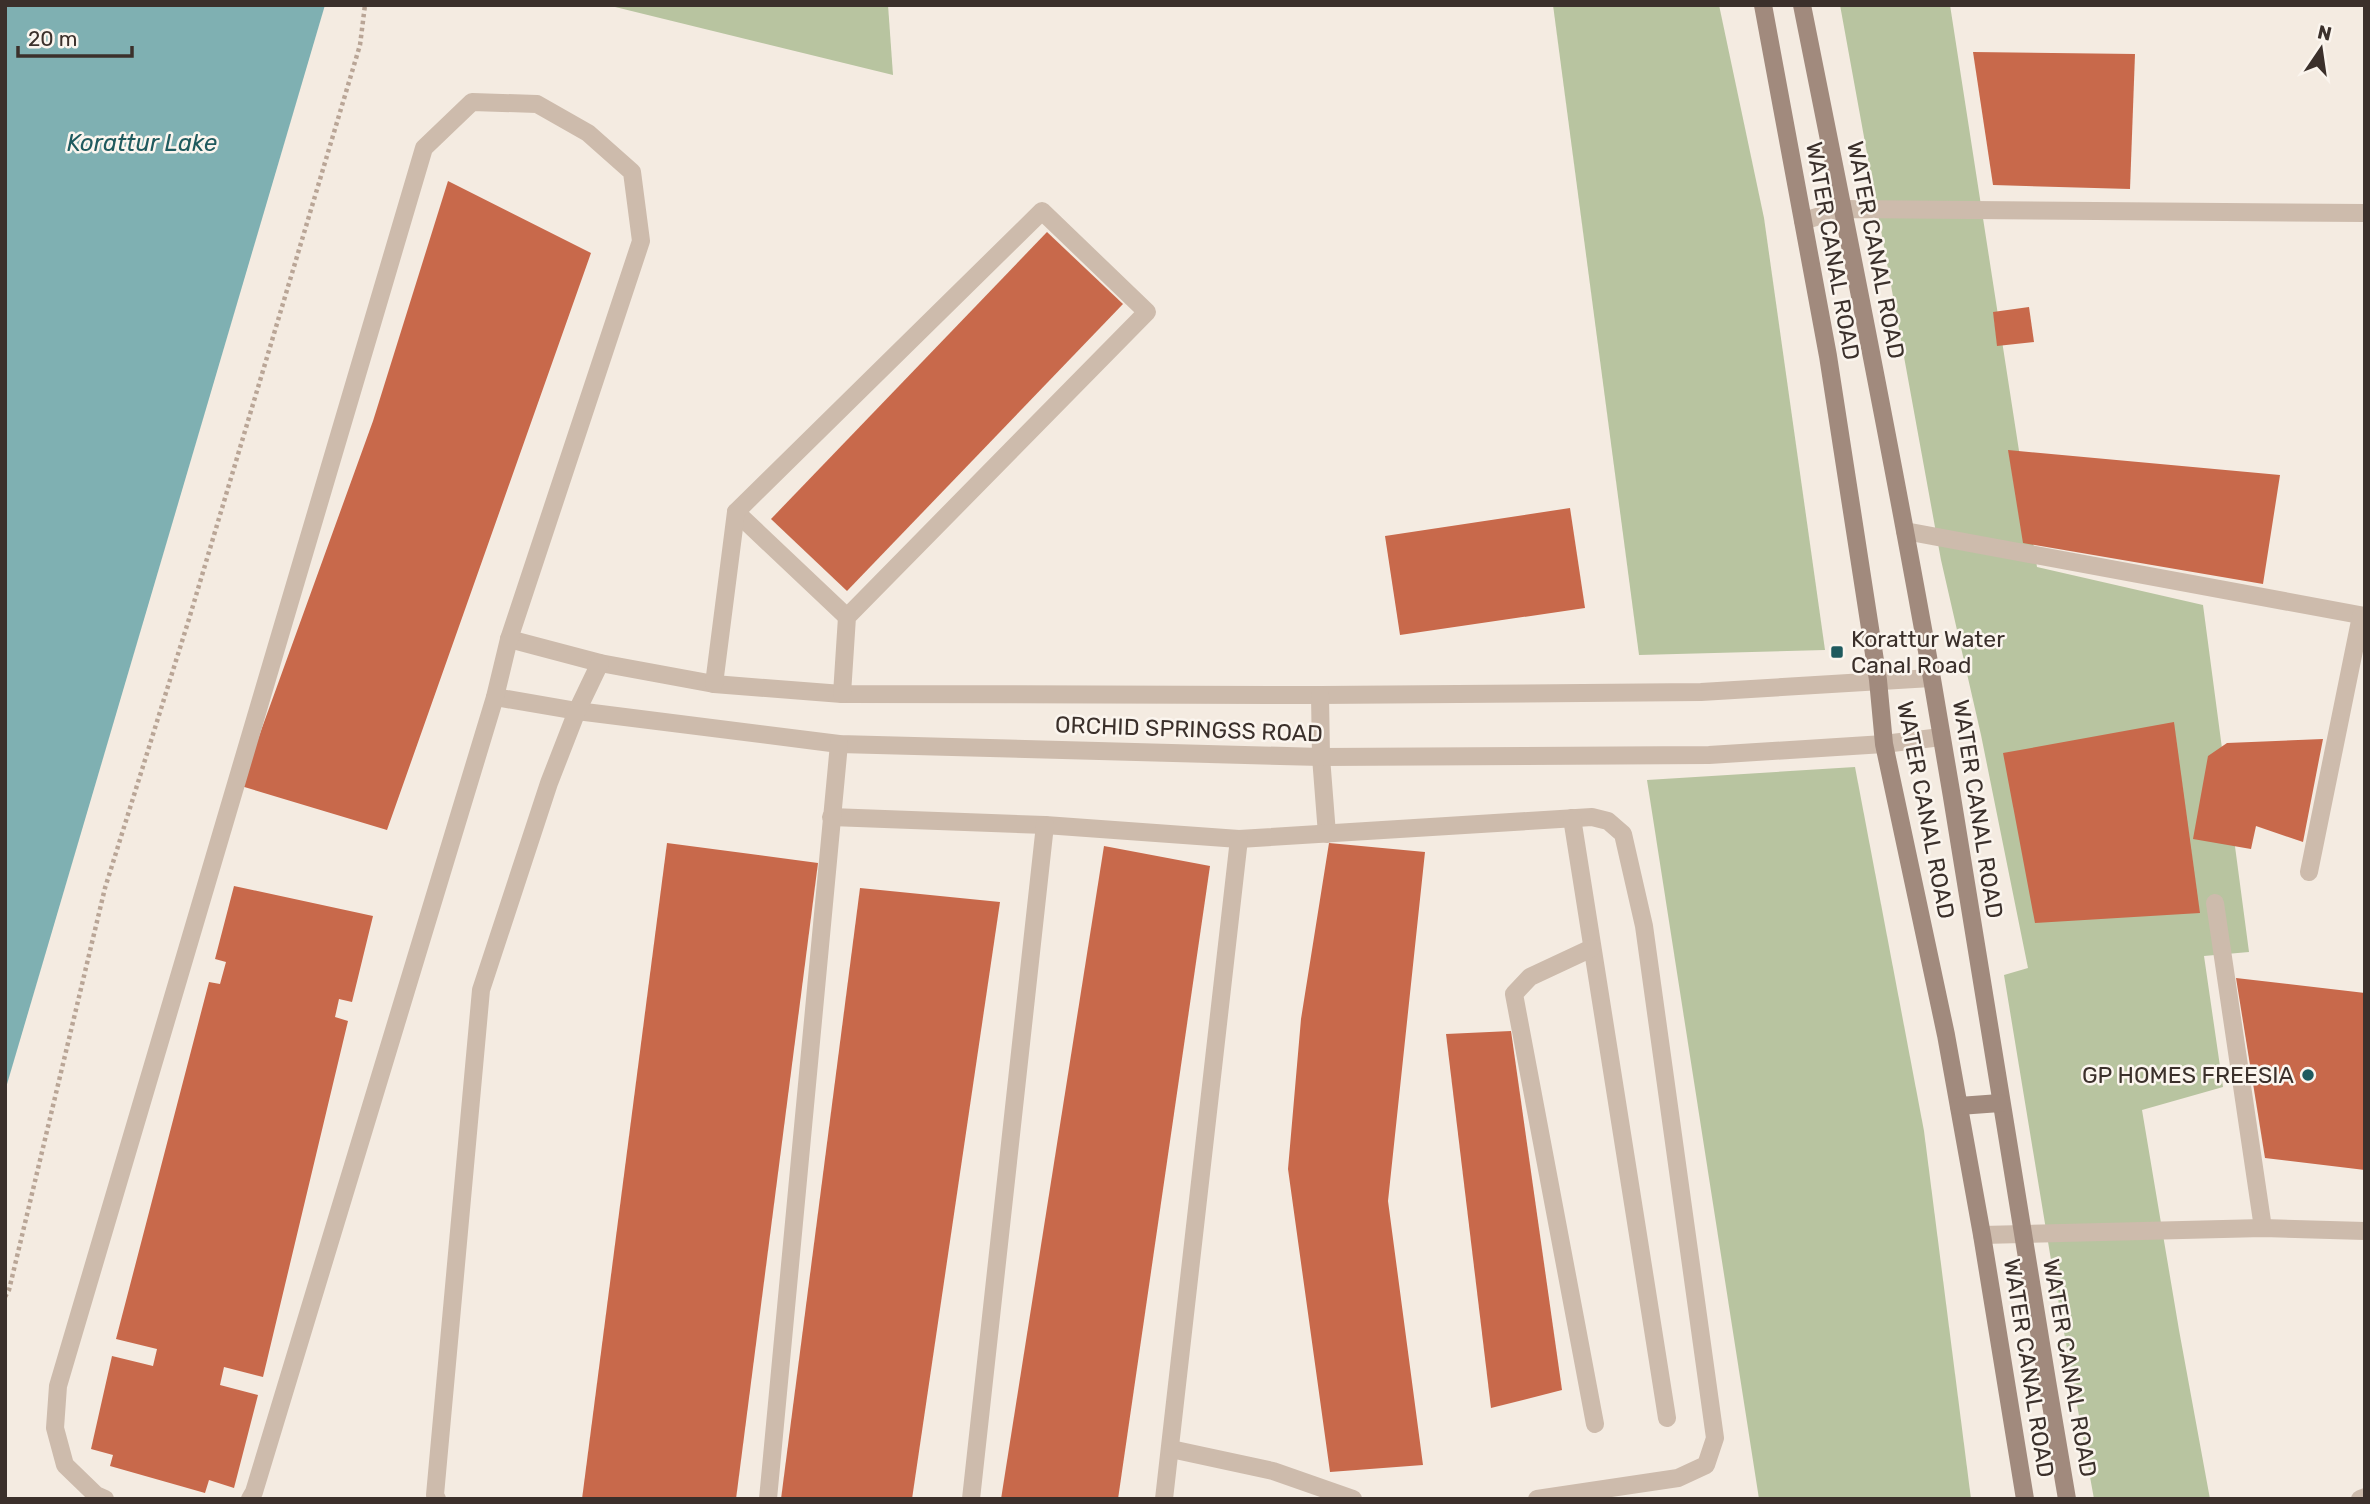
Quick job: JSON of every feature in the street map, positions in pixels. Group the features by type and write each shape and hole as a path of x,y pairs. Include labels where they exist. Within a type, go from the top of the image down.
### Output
{"main road":[{"name":"WATER CANAL ROAD","path":"1763,5 1828,356 1878,680 1884,744 1959,1106 2025,1499"},
{"name":"WATER CANAL ROAD","path":"1802,5 1905,531 2067,1499"},
{"path":"1959,1106 2000,1103"}],"street":[{"path":"105,1499 65,1465 55,1428 58,1386 424,148 472,102 537,104 589,133 632,172 641,241 509,639 495,697 250,1499"},
{"path":"1803,221 1843,209 2365,213"},
{"path":"714,684 736,512 1042,211 1147,312 846,617 842,694"},
{"path":"736,512 846,617"},
{"path":"1905,531 2363,616 2309,872"},
{"name":"ORCHID SPRINGSS ROAD","path":"509,639 600,663 714,684 842,694 1321,695 1700,692 1931,678"},
{"path":"437,1499 457,1243 481,990 549,783 577,711 600,663"},
{"path":"1321,695 1321,757 1327,834"},
{"name":"ORCHID SPRINGSS ROAD","path":"495,697 577,711 839,744 1321,757 1709,755 1884,744 1941,737"},
{"path":"768,1499 839,744"},
{"path":"831,817 1045,825 1239,839 1592,817 1608,821 1623,834 1644,926 1715,1438 1706,1465 1678,1478 1537,1499"},
{"path":"1572,818 1667,1418"},
{"path":"971,1499 1045,825"},
{"path":"1164,1499 1239,839"},
{"path":"2215,903 2263,1228"},
{"path":"1592,948 1530,977 1514,994 1595,1424"},
{"path":"1982,1235 2263,1228 2365,1231"},
{"path":"1171,1449 1273,1471 1353,1499"},
{"path":"2360,1499 2365,1497"}],"path":[{"path":"5,1297 9,1290 105,888 189,619 360,45 365,5"}],"green space":[{"path":"607,5 888,5 893,75"},
{"path":"1553,5 1719,5 1764,218 1825,650 1639,655"},
{"path":"1840,5 1950,5 2037,567 2203,605 2249,952 2204,956 2223,1087 2142,1110 2210,1499 2094,1499 2004,975 2028,968 1981,735 1941,560"},
{"path":"1855,767 1924,1131 1971,1499 1759,1499 1647,780"}],"water":[{"name":"Korattur Lake","path":"5,5 325,5 5,1091"}],"building":[{"path":"1973,52 2135,54 2130,189 1993,185"},
{"path":"448,181 591,253 387,830 241,786 373,421"},
{"path":"1047,232 1123,304 847,591 771,519"},
{"path":"2029,307 2034,342 1997,346 1993,312"},
{"path":"2008,450 2280,475 2263,584 2023,543"},
{"path":"1570,508 1585,608 1400,635 1385,536"},
{"path":"2174,722 2200,913 2035,923 2003,753"},
{"path":"2323,739 2303,842 2256,826 2251,849 2193,839 2208,756 2227,743"},
{"path":"667,843 818,863 736,1499 582,1499"},
{"path":"1329,843 1425,852 1388,1201 1423,1465 1330,1472 1288,1169 1301,1019"},
{"path":"1104,846 1210,866 1118,1499 1001,1499"},
{"path":"234,886 373,916 352,1002 339,999 335,1017 348,1021 263,1377 224,1367 220,1385 258,1395 234,1488 209,1480 205,1493 110,1466 113,1455 91,1449 112,1356 153,1366 157,1349 116,1339 209,982 220,984 226,962 215,959"},
{"path":"860,888 1000,902 912,1499 781,1499"},
{"name":"GP HOMES FREESIA","path":"2236,978 2365,993 2365,1170 2265,1158"},
{"path":"1511,1031 1562,1390 1491,1408 1446,1034"}],"place":[{"name":"Korattur Water Canal Road","path":"1837,652"},
{"name":"GP HOMES FREESIA","path":"2308,1075"}]}
